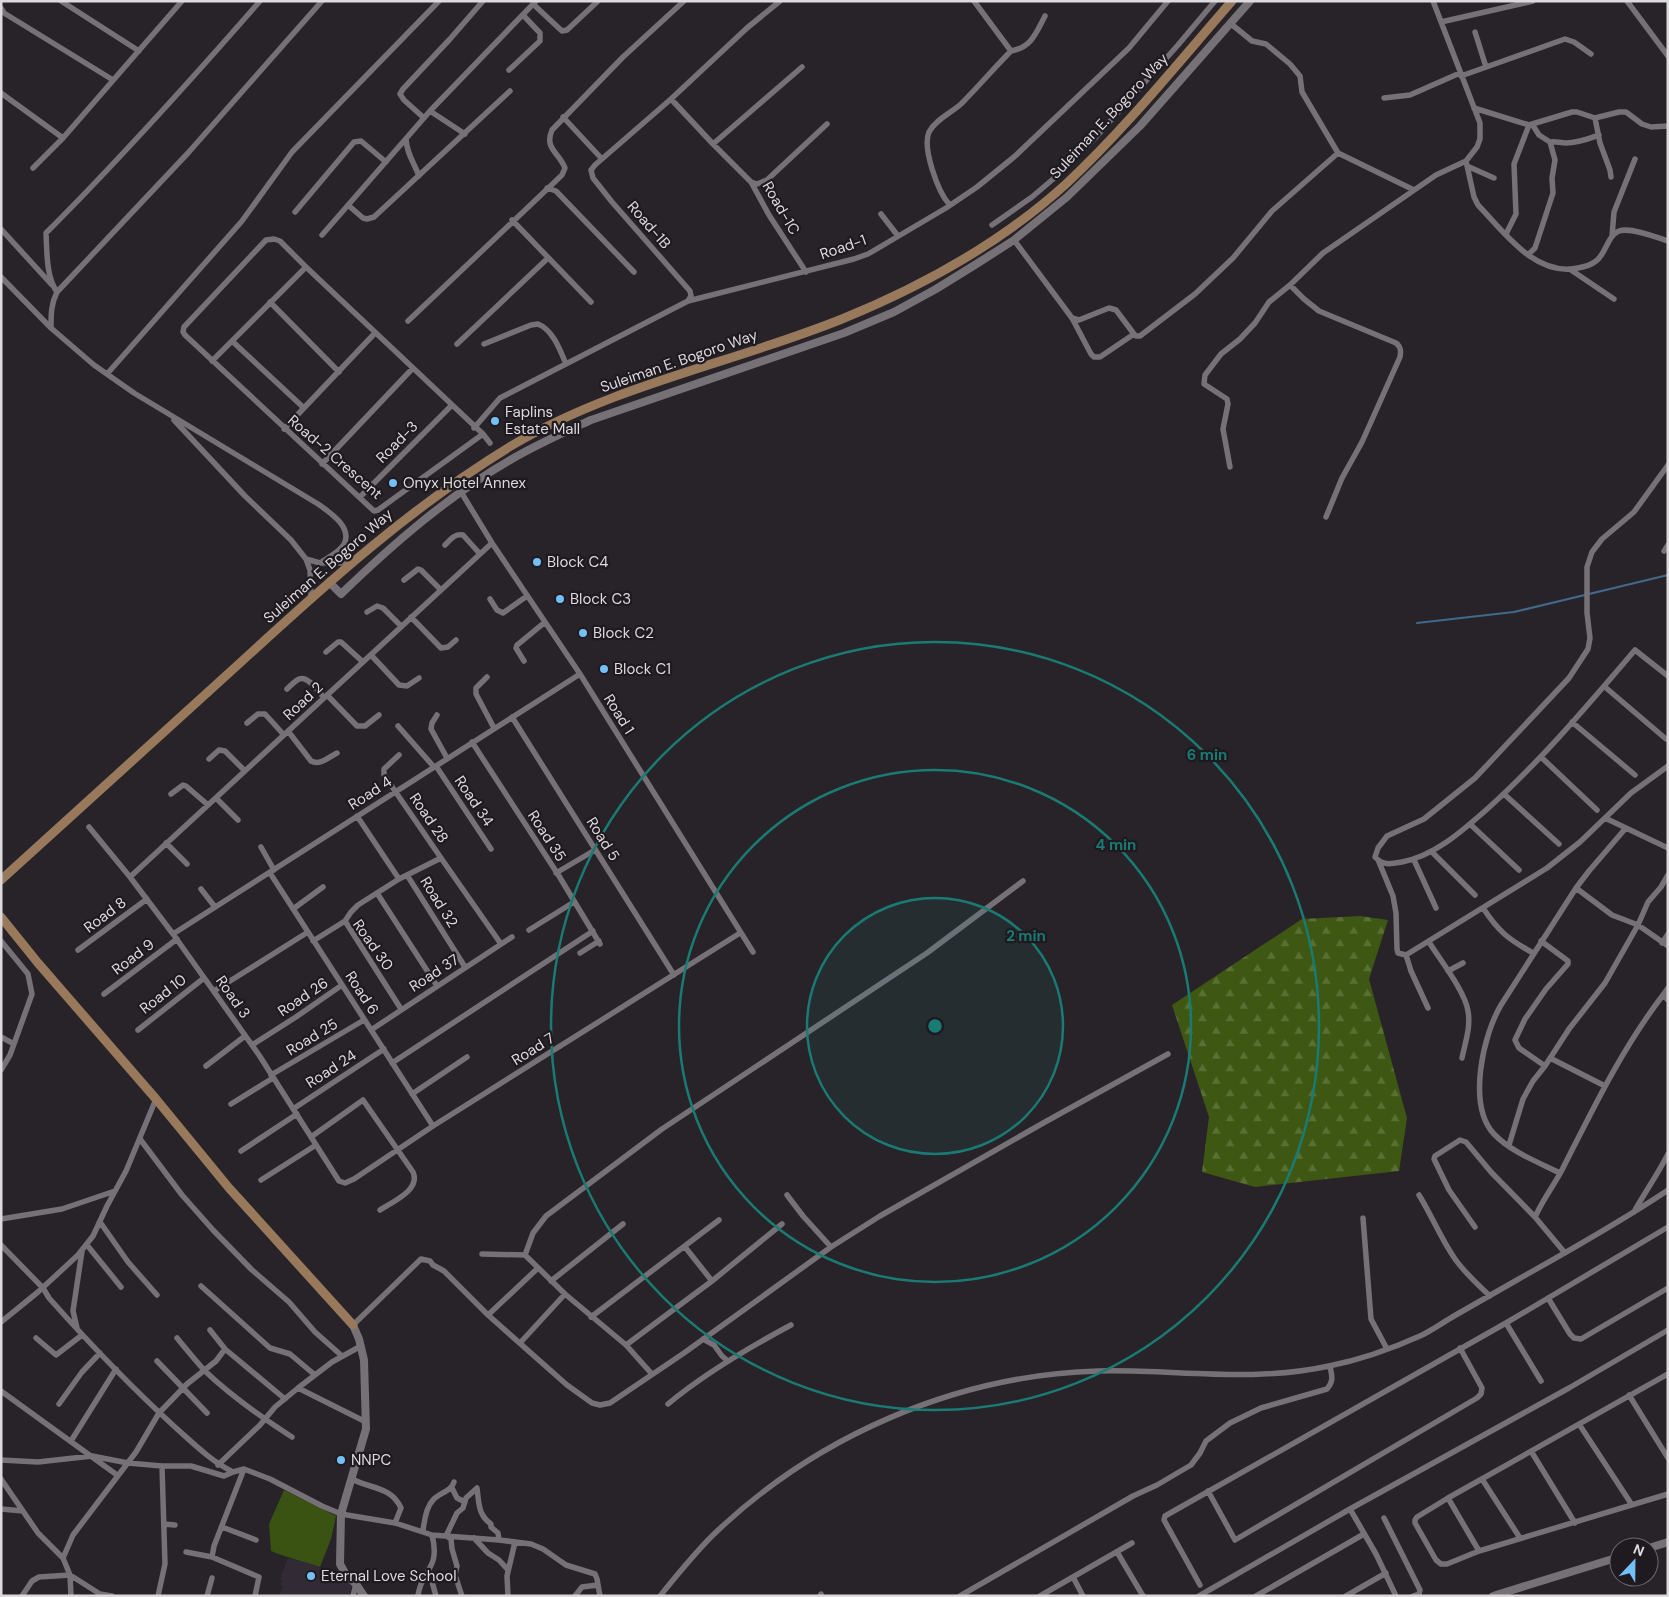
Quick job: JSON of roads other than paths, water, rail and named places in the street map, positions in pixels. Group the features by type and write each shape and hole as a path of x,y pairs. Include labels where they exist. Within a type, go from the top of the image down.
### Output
{"main road":[{"name":"Suleiman E. Bogoro Way","path":"1,880 350,563 404,519 472,470 507,448 561,420 609,400 839,320 932,278 972,254 1030,214 1082,168 1129,118 1232,1"},
{"path":"1,917 229,1188 352,1325"}],"street":[{"path":"3,1 2,11 113,80"},
{"path":"61,1 139,51"},
{"path":"33,168 63,138 181,1"},
{"path":"53,286 47,258 46,233 136,140 260,1"},
{"path":"51,328 52,302 58,292 188,153 322,1"},
{"path":"107,374 242,221 292,152 439,1"},
{"path":"424,118 400,94 483,1"},
{"path":"322,235 430,111 534,3 562,31 567,30 598,1"},
{"path":"408,321 562,174 565,168 563,163 549,143 552,130 628,52 684,1"},
{"path":"563,117 602,159 747,28 780,1"},
{"path":"974,1 1012,51"},
{"name":"Road-1","path":"474,428 500,398 688,301 854,260 868,254 946,208 977,187 1014,157 1129,48 1168,1"},
{"path":"992,225 1032,197 1096,137 1178,46 1215,1"},
{"name":"Suleiman E. Bogoro Way","path":"329,582 341,594 395,544 461,492 514,458 591,420 820,343 894,312 936,289 1014,240 1067,197 1140,126 1250,1"},
{"path":"1230,467 1223,429 1228,404 1227,399 1204,384 1205,375 1221,354 1240,339 1255,323 1269,302 1324,254 1440,172 1467,163 1480,139 1480,124 1433,1"},
{"path":"1441,22 1533,1"},
{"path":"1627,1 1668,56"},
{"path":"508,70 541,37 522,15"},
{"path":"949,204 936,182 927,147 929,132 961,103 1012,51 1020,50 1030,43 1045,16"},
{"path":"1230,23 1252,40 1266,44 1290,64 1300,76 1302,92 1338,153 1414,190"},
{"path":"1475,32 1486,67"},
{"path":"1384,98 1410,95 1460,75 1565,39 1574,42 1591,54"},
{"path":"714,144 802,67"},
{"path":"348,205 363,218 371,219 510,92"},
{"path":"1,93 63,138"},
{"name":"Road-1C","path":"670,99 751,182 769,215 806,272"},
{"path":"1474,108 1531,124 1572,112 1595,118 1626,112 1642,124 1651,127 1668,126"},
{"path":"430,111 465,134"},
{"path":"1595,118 1611,177"},
{"path":"751,182 757,184 767,180 827,124"},
{"path":"1531,124 1539,135 1550,142 1574,142 1599,135"},
{"path":"1506,234 1516,214 1514,164 1531,124"},
{"path":"406,139 409,156 415,164 419,176"},
{"path":"295,212 354,142 361,141 386,162"},
{"path":"1528,255 1535,248 1553,193 1552,178 1555,160 1550,142"},
{"path":"1076,321 1112,308 1116,310 1136,336 1140,336 1195,294 1233,258 1272,211 1338,153"},
{"name":"Road-1B","path":"602,159 591,170 593,178 690,291 691,296 688,301"},
{"path":"1467,163 1476,201 1506,234 1528,255 1549,266 1570,269 1589,265 1601,257 1612,236 1614,212 1635,159"},
{"path":"1467,163 1494,178"},
{"path":"547,188 556,191 634,272"},
{"path":"881,214 898,236"},
{"path":"512,220 591,302"},
{"path":"1,229 58,292"},
{"path":"1612,236 1617,232 1629,231 1668,241"},
{"name":"Road-2 Crescent","path":"306,267 280,241 274,239 266,240 184,327 183,332 371,509 378,510 483,434"},
{"path":"1014,240 1076,321 1090,354 1098,358 1134,334"},
{"path":"457,344 548,258"},
{"path":"1583,278 1589,265"},
{"path":"212,361 306,267 474,428 483,434 490,443"},
{"path":"1570,269 1614,299"},
{"path":"1,277 51,328 107,374 330,513 343,527 346,532 346,539 344,545 320,563"},
{"path":"1290,285 1319,311 1396,343 1401,349 1400,357 1362,442 1342,478 1326,517"},
{"path":"270,302 339,372"},
{"path":"484,344 538,324 546,330 558,345 566,364"},
{"path":"284,429 375,333"},
{"path":"232,341 304,408"},
{"path":"322,464 412,369"},
{"name":"Road-3","path":"360,497 451,406"},
{"path":"167,413 245,496 291,540 306,559 310,570 311,597"},
{"path":"1668,465 1634,512 1602,539 1592,552 1587,567 1590,638 1588,649 1569,678 1475,778 1424,819 1387,836 1378,848 1374,857 1379,862 1393,896 1396,913 1398,953 1406,955 1429,942 1547,868 1580,842 1632,794 1668,766"},
{"name":"Road 1","path":"461,492 492,543 580,674 752,952"},
{"path":"445,545 457,534 460,534 480,554"},
{"name":"Road 2","path":"130,877 492,543"},
{"path":"1664,551 1668,545"},
{"path":"306,559 320,563 350,563"},
{"path":"404,580 418,569 441,590"},
{"path":"490,599 498,610 503,613 527,596"},
{"path":"367,612 377,606 382,608 401,626"},
{"path":"412,617 441,648 448,647 456,640"},
{"path":"524,661 516,648 517,645 545,622"},
{"path":"326,652 338,642 341,642 363,662"},
{"path":"1379,862 1388,865 1414,860 1432,852 1470,824 1504,794 1541,757 1605,687 1635,650 1668,676"},
{"path":"371,655 399,685 407,686 419,678"},
{"name":"Road 4","path":"175,936 216,907 580,674"},
{"path":"487,677 475,691 494,728"},
{"path":"287,689 300,678 308,680 357,726 365,726 379,715"},
{"path":"1605,687 1666,739"},
{"path":"247,723 258,714 265,714 315,763 319,763 337,753"},
{"path":"437,716 432,723 431,729 448,758"},
{"name":"Road 5","path":"512,717 674,976"},
{"path":"1572,722 1635,775"},
{"name":"Road 34","path":"398,726 435,766 491,849"},
{"name":"Road 35","path":"472,742 600,943 580,952"},
{"path":"209,759 219,750 222,750 245,770"},
{"name":"Road 28","path":"399,756 384,769 384,776 501,944"},
{"path":"1541,757 1597,810"},
{"path":"171,794 180,786 186,786 208,805"},
{"path":"1504,794 1559,844"},
{"path":"216,798 238,820"},
{"path":"358,816 398,879"},
{"path":"1605,818 1668,848"},
{"path":"1470,824 1520,870"},
{"name":"Road 3","path":"89,827 147,899 214,991 252,1045 339,1181"},
{"path":"1560,1173 1509,1145 1489,1128 1484,1117 1479,1082 1482,1060 1494,1016 1576,888 1625,829"},
{"path":"166,843 187,864"},
{"name":"Road 6","path":"261,847 293,909 433,1126"},
{"path":"556,872 595,850"},
{"path":"1432,852 1475,895"},
{"path":"345,921 358,905 398,879 441,858"},
{"path":"1414,860 1436,908"},
{"name":"Road 32","path":"407,875 465,967"},
{"path":"1509,1145 1523,1099 1533,1081 1605,983 1638,925 1648,902 1661,887 1668,875"},
{"path":"525,1255 533,1233 546,1216 654,1135 927,953 1022,881"},
{"path":"293,909 323,887"},
{"path":"1576,888 1612,915 1638,925 1665,944 1668,934"},
{"path":"201,889 216,907"},
{"path":"377,893 437,986"},
{"name":"Road 8","path":"78,950 147,899"},
{"path":"529,930 574,902"},
{"path":"1483,908 1499,931 1534,953"},
{"name":"Road 30","path":"313,941 345,921 401,1009"},
{"path":"392,1063 592,931"},
{"path":"214,991 308,932"},
{"name":"Road 7","path":"339,1181 345,1183 354,1179 433,1126 740,933"},
{"name":"Road 9","path":"104,994 175,936"},
{"name":"Road 37","path":"371,1030 512,937"},
{"path":"1,941 28,974 32,994 10,1055 1,1070"},
{"path":"1541,941 1568,961 1568,964 1546,989 1518,1031 1515,1040 1519,1048 1545,1066"},
{"path":"1429,942 1459,989 1468,1011 1468,1032 1462,1058"},
{"path":"1406,955 1411,971 1428,1008"},
{"path":"1448,971 1462,963"},
{"name":"Road 10","path":"138,1030 204,978"},
{"name":"Road 26","path":"252,1045 342,985"},
{"path":"1535,1217 1605,1086 1641,1024 1665,998 1668,988"},
{"name":"Road 25","path":"231,1104 364,1020"},
{"path":"206,1066 245,1036"},
{"path":"1,1037 14,1044"},
{"name":"Road 24","path":"241,1151 384,1050"},
{"path":"364,1596 356,1584 346,1575 340,1564 341,1514 366,1429 364,1361 361,1346 352,1325 421,1259 430,1261 433,1265 444,1270 488,1314 567,1385 592,1403 600,1405 610,1403 831,1247 896,1207 1168,1054"},
{"path":"412,1094 467,1057"},
{"path":"1550,1058 1605,1086"},
{"path":"1,1322 43,1288 82,1251 94,1236 114,1191 126,1171 156,1099"},
{"path":"311,1137 363,1100 413,1172 415,1180 414,1186 380,1210"},
{"path":"140,1139 182,1195 213,1230 252,1270 289,1302 315,1332 342,1356"},
{"path":"1475,1227 1448,1190 1434,1159 1435,1156 1460,1140 1466,1142 1491,1172 1535,1217 1565,1253"},
{"path":"261,1180 316,1145"},
{"path":"1633,1214 1668,1154"},
{"path":"660,1596 683,1567 711,1538 758,1496 832,1446 872,1425 957,1394 997,1384 1059,1373 1140,1371 1260,1375 1294,1373 1330,1366 1387,1350 1421,1336 1633,1214 1668,1190"},
{"path":"1,1219 62,1209 114,1191"},
{"path":"787,1195 831,1247"},
{"path":"1419,1195 1456,1260 1469,1277 1490,1296"},
{"path":"1363,1218 1371,1320 1387,1350"},
{"path":"591,1317 720,1220"},
{"path":"100,1222 128,1262 157,1295"},
{"path":"551,1281 623,1224"},
{"path":"626,1345 712,1281 782,1224"},
{"path":"1200,1585 1164,1518 1208,1491 1506,1323 1668,1227"},
{"path":"1,1245 43,1288 49,1298 77,1330 159,1413 218,1465 233,1472"},
{"path":"87,1245 120,1287"},
{"path":"685,1247 712,1281"},
{"path":"77,1330 73,1312 82,1251"},
{"path":"482,1254 525,1255 565,1294 626,1345 652,1373"},
{"path":"488,1314 538,1268"},
{"path":"201,1286 270,1348 290,1354 315,1375"},
{"path":"1548,1298 1570,1334 1574,1338 1581,1338 1668,1288"},
{"path":"520,1342 565,1294"},
{"path":"1506,1323 1541,1381"},
{"path":"668,1404 728,1361 791,1324"},
{"path":"210,1330 226,1349 285,1399"},
{"path":"1199,1596 1350,1509 1569,1388 1668,1330"},
{"path":"36,1338 56,1355 82,1335"},
{"path":"177,1338 205,1370 238,1400 264,1420 292,1437"},
{"path":"703,1339 714,1345 728,1361"},
{"path":"218,1465 298,1388 342,1356 361,1346"},
{"path":"1208,1491 1235,1540 1477,1398 1481,1394 1482,1388 1460,1348"},
{"path":"63,1558 74,1535 117,1475 128,1463 151,1429 159,1413 226,1349"},
{"path":"59,1404 82,1372 100,1353"},
{"path":"157,1361 207,1413"},
{"path":"960,1596 1133,1496 1157,1485 1191,1465 1206,1441 1230,1423 1261,1408 1327,1389 1332,1383 1333,1377 1330,1366"},
{"path":"71,1441 116,1370"},
{"path":"1668,1374 1448,1498 1415,1520 1415,1523 1436,1560 1441,1564 1447,1564 1480,1550 1668,1494"},
{"path":"298,1388 366,1422"},
{"path":"1,1391 117,1475"},
{"path":"1629,1395 1668,1458"},
{"path":"1579,1424 1632,1505"},
{"path":"1531,1451 1575,1523"},
{"path":"1,1460 38,1462 92,1456 128,1463 191,1466 224,1476 244,1469 287,1487 341,1514 395,1523 432,1535 531,1544 543,1549 566,1565 595,1574 600,1596"},
{"path":"158,1596 165,1564 162,1466"},
{"path":"212,1557 214,1546 244,1469"},
{"path":"1,1479 38,1533 63,1558 70,1575 70,1596"},
{"path":"352,1479 381,1488 397,1500 401,1508 395,1523"},
{"path":"1482,1479 1520,1538"},
{"path":"423,1531 424,1520 432,1500 453,1485 457,1498 465,1502"},
{"path":"435,1545 457,1513 463,1508 470,1493 477,1488 479,1505 484,1518 498,1533 499,1540"},
{"path":"1448,1498 1480,1550"},
{"path":"1,1509 23,1511"},
{"path":"1350,1509 1386,1573 1396,1596"},
{"path":"1384,1518 1420,1590 1419,1594 1413,1596"},
{"path":"164,1524 175,1525"},
{"path":"222,1527 256,1540"},
{"path":"1256,1596 1364,1534"},
{"path":"418,1596 419,1586 429,1572 435,1555 432,1535"},
{"path":"443,1535 451,1539 457,1566 455,1575 462,1596"},
{"path":"474,1538 508,1570"},
{"path":"508,1596 508,1570 515,1542"},
{"path":"1040,1596 1132,1543"},
{"path":"186,1552 212,1557 259,1576 255,1596"},
{"path":"1117,1552 1143,1596"},
{"path":"1493,1596 1609,1560"},
{"path":"429,1572 436,1596"},
{"path":"1346,1596 1386,1573"},
{"path":"22,1596 32,1581 39,1577 70,1575 100,1594 112,1596"},
{"path":"1073,1577 1083,1596"},
{"path":"207,1596 212,1578"},
{"path":"353,1596 356,1584"},
{"path":"575,1596 582,1586 598,1585"}],"waterway":[{"path":"1417,623 1514,612 1668,575"}],"place":[{"name":"Faplins Estate Mall","path":"495,421"},
{"name":"Onyx Hotel Annex","path":"393,483"},
{"name":"Block C4","path":"537,562"},
{"name":"Block C3","path":"560,599"},
{"name":"Block C2","path":"583,633"},
{"name":"Block C1","path":"604,669"},
{"name":"NNPC","path":"341,1460"},
{"name":"Eternal Love School","path":"311,1576"}]}
